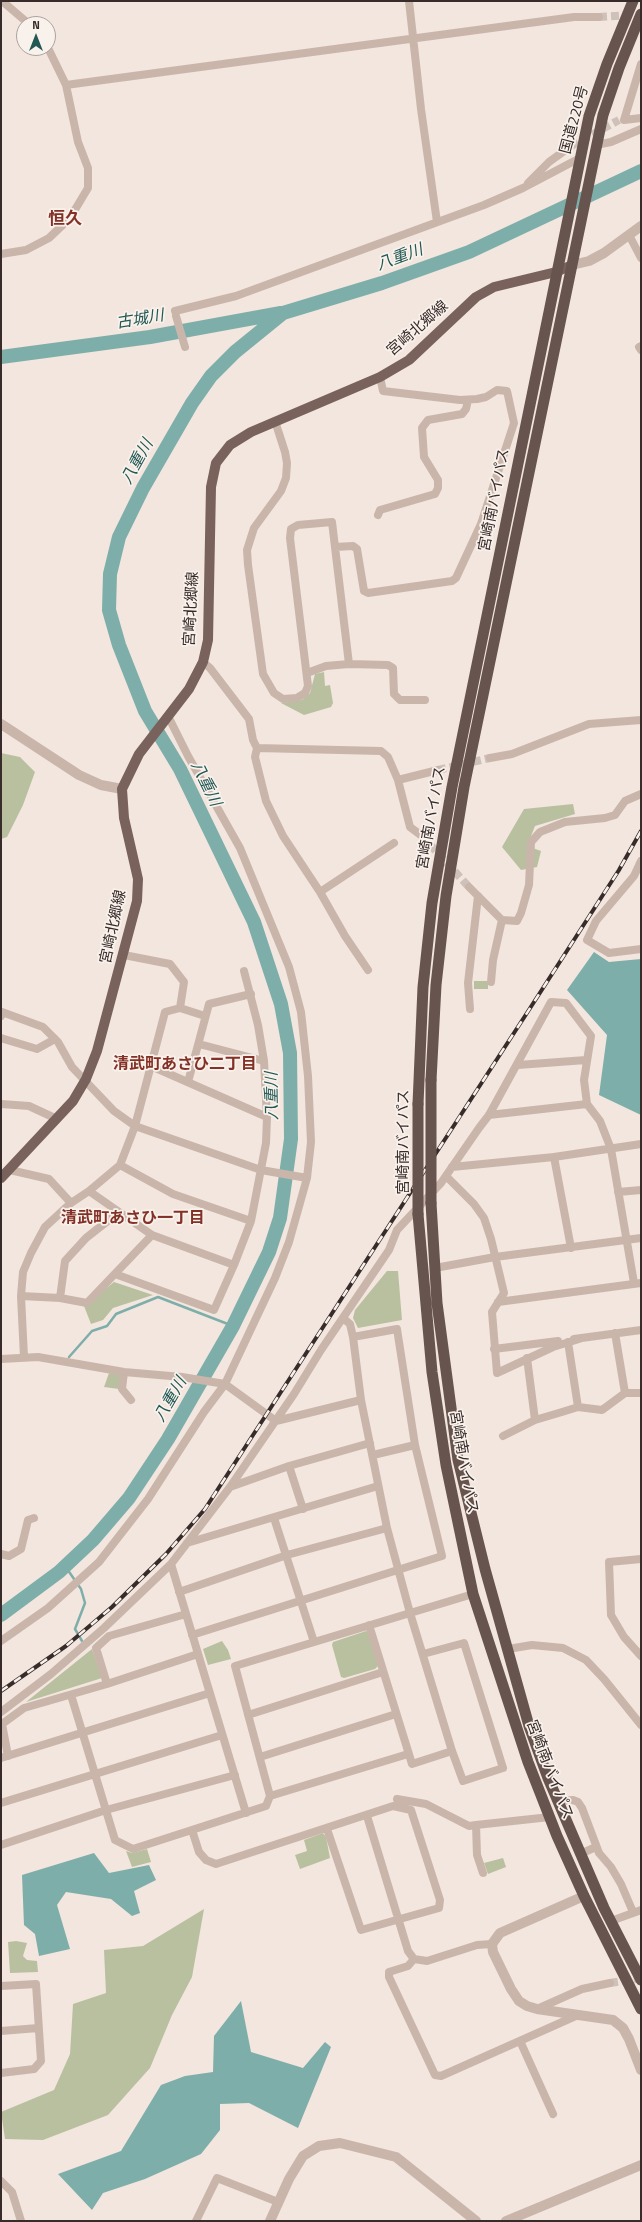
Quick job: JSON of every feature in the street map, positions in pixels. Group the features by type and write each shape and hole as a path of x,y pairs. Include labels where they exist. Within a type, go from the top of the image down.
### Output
{"highway":[{"name":"国道220号","path":"560,251 589,116 604,71 633,1"},
{"name":"国道220号","path":"576,246 603,115 618,68 641,14"},
{"name":"宮崎南バイパス","path":"576,246 464,787 446,896 436,985 431,1080 431,1203 442,1352 458,1460 508,1649 529,1726 558,1801 580,1854 611,1921 641,1980"},
{"name":"宮崎南バイパス","path":"560,251 452,787 432,902 423,987 418,1104 418,1214 432,1372 446,1465 473,1594 528,1762 550,1817 584,1896 641,2009"}],"main road":[{"name":"宮崎北郷線","path":"1,1178 73,1101 86,1080 97,1051 137,902 138,879 124,818 122,789 139,754 189,689 202,662 208,640 211,487 216,463 230,445 251,432 380,377 409,360 476,297 494,287 556,272 572,265"}],"street":[{"path":"2,1 20,16"},
{"path":"409,1 421,109 437,222"},
{"path":"66,85 414,40 574,17 599,17"},
{"path":"1,254 26,250 48,238 70,218 88,188 88,168 78,142 66,85 52,56"},
{"path":"641,64 622,120 641,118"},
{"path":"596,145 611,142 641,129"},
{"path":"523,188 549,162 571,146"},
{"path":"185,347 176,313 236,296 437,222 523,188 580,161"},
{"path":"572,265 589,261 604,253 641,226"},
{"path":"629,235 641,258"},
{"path":"641,346 639,347 641,350"},
{"path":"335,548 353,546 357,549 364,591 368,593 452,581 456,578 481,524 514,423 508,390 497,390 486,397 468,400 383,390 380,377"},
{"path":"378,515 380,510 435,494 438,488 438,480 424,457 422,428 424,423 428,420 462,414 466,409 468,400"},
{"path":"275,421 285,452 287,463 286,478 281,491 254,528 246,550 263,674 270,687 283,699 297,698 305,694 308,686 290,538 291,529 298,525 332,522 349,664"},
{"path":"514,423 538,427"},
{"path":"202,662 249,719 253,740 257,748 255,757 266,801 282,836 320,892 345,936 368,970"},
{"path":"307,673 326,666 349,664 388,664 392,668 394,694 400,700 425,700"},
{"path":"1,1641 48,1608 99,1562 148,1499 204,1412 221,1384 275,1278 289,1242 311,1142 308,1076 301,1012 289,967 240,848 188,756 168,716"},
{"path":"490,758 512,754 589,724 641,720"},
{"path":"1,724 79,775 101,785 122,789"},
{"path":"257,748 381,751 388,757 398,780 410,827 422,836"},
{"path":"398,780 438,770"},
{"path":"469,887 502,920 516,920 521,913 529,885 531,842 540,832 565,822 605,818 615,815 625,801 641,794"},
{"path":"320,892 394,843"},
{"path":"641,861 634,876 596,921 587,940 609,952 641,949"},
{"path":"470,1009 468,984 478,896"},
{"path":"491,982 493,960 502,920"},
{"path":"124,955 170,964 184,982 180,1008"},
{"path":"115,1274 214,1310 234,1265 251,1220 264,1171 267,1117 264,1061 258,1025 244,971"},
{"path":"188,1082 209,1004 251,994"},
{"path":"1,1712 51,1674 104,1628 171,1564 230,1487 276,1421 389,1250 397,1230 446,1176 489,1115 518,1065 551,1002 566,1003 591,1036 584,1080 587,1104 600,1121 611,1149 626,1240 637,1283 498,1302"},
{"path":"24,1357 21,1296 24,1272 31,1252 45,1227 71,1203 90,1191 120,1165 136,1126 150,1066 165,1012 180,1008 205,1016"},
{"path":"1,1016 2,1012 42,1027 55,1039 72,1067 114,1111 136,1126 264,1171 303,1178"},
{"path":"1,1038 37,1049 55,1039"},
{"path":"199,1044 264,1061"},
{"path":"518,1065 586,1060"},
{"path":"150,1066 267,1117"},
{"path":"1,1104 29,1106 57,1119"},
{"path":"489,1115 587,1104"},
{"path":"452,1167 554,1157 641,1144"},
{"path":"554,1157 571,1248"},
{"path":"120,1165 173,1194 251,1220"},
{"path":"10,1170 49,1179 71,1203"},
{"path":"446,1176 463,1190 484,1218 495,1257 504,1293 492,1312 497,1373 527,1358 579,1339"},
{"path":"618,1192 641,1190"},
{"path":"90,1191 152,1235 234,1265"},
{"path":"60,1298 65,1261 86,1238 119,1212"},
{"path":"21,1296 60,1298 87,1303 152,1235"},
{"path":"435,1268 495,1257 641,1238"},
{"path":"343,1318 350,1324 353,1337 361,1400 387,1528 410,1613 452,1751 463,1780 503,1768 464,1643 423,1654"},
{"path":"192,1635 442,1556 415,1445 397,1329 353,1337"},
{"path":"494,1349 641,1330"},
{"path":"615,1334 625,1393"},
{"path":"568,1342 578,1407"},
{"path":"1,1359 38,1357 124,1372 182,1377 221,1384 276,1421 361,1400"},
{"path":"527,1358 536,1420"},
{"path":"124,1372 122,1389 131,1400"},
{"path":"503,1436 536,1420 578,1407 602,1410 625,1393 641,1393"},
{"path":"230,1487 289,1466 370,1443"},
{"path":"373,1455 415,1445"},
{"path":"289,1466 303,1509"},
{"path":"187,1543 378,1486"},
{"path":"1,1554 10,1556 21,1549 28,1520 34,1518"},
{"path":"274,1518 314,1642"},
{"path":"179,1592 287,1555 387,1528"},
{"path":"641,1559 609,1562 610,1615 624,1636 641,1656"},
{"path":"171,1564 246,1813"},
{"path":"71,1695 115,1840 133,1849 266,1806 270,1796 235,1666 473,1594"},
{"path":"107,1684 96,1648 109,1636 186,1614"},
{"path":"369,1625 412,1764 452,1751"},
{"path":"508,1649 532,1645 563,1648 586,1660 604,1679 641,1725"},
{"path":"198,1654 107,1684 24,1708 2,1724 4,1757 210,1693"},
{"path":"248,1715 383,1672"},
{"path":"260,1757 396,1714"},
{"path":"1,1802 222,1735"},
{"path":"270,1796 408,1754"},
{"path":"1,1845 106,1810 235,1775"},
{"path":"397,1799 426,1804 469,1826 550,1817"},
{"path":"558,1801 573,1800 578,1802 582,1808 596,1847 637,1911 611,1921"},
{"path":"192,1830 199,1852 206,1860 216,1864 367,1816 393,1806 411,1810 440,1900 439,1908 361,1930 327,1829"},
{"path":"367,1816 400,1920 408,1951 414,1959 427,1961 477,1945 492,1944"},
{"path":"476,1826 477,1855 483,1873"},
{"path":"580,1854 596,1847"},
{"path":"584,1896 500,1933 492,1944 493,1952 511,1989 519,2001 527,2006 537,2009 613,2020 623,2028 641,2070"},
{"path":"628,1954 641,1967"},
{"path":"414,1959 408,1966 389,1972 389,1977 435,2075 441,2076 578,2015"},
{"path":"537,2009 582,1989 610,1983"},
{"path":"1,1986 36,1984 41,2061 34,2069 1,2073"},
{"path":"1,2032 38,2028"},
{"path":"520,2040 553,2114"},
{"path":"270,2221 296,2166 310,2151 328,2144 344,2144 396,2157 406,2163 466,2215 476,2221"},
{"path":"506,2221 641,2165"},
{"path":"196,2221 217,2178 278,2202"},
{"path":"1,2181 12,2192 22,2221"}],"green space":[{"path":"324,672 325,686 330,685 333,703 331,707 304,715 281,703 302,700 310,693 315,674"},
{"path":"1,753 20,757 35,772 23,805 7,837 1,839"},
{"path":"573,804 575,814 535,826 527,846 541,851 537,867 521,870 502,847 524,809"},
{"path":"474,981 488,981 488,989 474,989"},
{"path":"387,1271 398,1271 402,1320 358,1328 353,1318 355,1310"},
{"path":"114,1282 153,1295 113,1308 103,1320 91,1324 84,1306"},
{"path":"109,1373 122,1375 119,1389 104,1387"},
{"path":"366,1631 368,1632 378,1666 375,1669 344,1678 341,1677 332,1645 333,1642"},
{"path":"222,1641 228,1650 231,1659 208,1665 203,1649"},
{"path":"92,1649 102,1678 26,1702"},
{"path":"323,1833 326,1837 330,1858 300,1869 295,1855 307,1851 304,1840"},
{"path":"147,1849 151,1862 132,1867 126,1851 132,1853"},
{"path":"503,1858 506,1867 488,1874 484,1863"},
{"path":"204,1909 192,1977 172,2015 150,2068 108,2115 43,2140 5,2139 1,2112 54,2090 70,2054 73,2004 106,1993 104,1950 143,1946"},
{"path":"16,1941 27,1943 23,1956 27,1960 37,1961 38,1972 10,1973 8,1942"}],"water":[{"path":"594,952 609,962 641,959 641,1115 599,1095 607,1035 567,990"},
{"path":"94,1853 109,1873 149,1865 156,1880 134,1891 140,1913 132,1916 111,1899 66,1892 57,1905 70,1949 39,1956 35,1934 24,1925 22,1875"},
{"path":"241,2001 251,2052 303,2068 325,2042 331,2047 298,2128 249,2103 220,2104 220,2130 201,2154 145,2179 103,2193 92,2210 58,2174 121,2151 161,2085 185,2076 213,2072 214,2036"}],"waterway":[{"name":"八重川","path":"1,1615 59,1572 93,1540 129,1498 168,1439 233,1326 269,1252 280,1218 291,1139 290,1053 281,1004 254,922 180,769 145,711 119,645 109,610 110,574 119,537 143,488 192,403 211,376 235,352 283,313 382,283 469,252 641,171"},
{"name":"古城川","path":"1,357 150,337 281,313"},
{"path":"69,1357 92,1331 107,1326 116,1314 158,1297 233,1326"},
{"path":"65,1566 81,1589 85,1603 75,1629 82,1641"}],"tunnel":[{"path":"599,17 632,15"},
{"path":"571,146 619,120"},
{"path":"438,770 490,758"},
{"path":"422,836 469,887"},
{"path":"610,1983 641,1978"}],"railway":[{"path":"1,1691 66,1646 112,1607 166,1554 205,1509 619,870 641,831"}],"district":[{"name":"恒久","path":"65,220"},
{"name":"清武町あさひ二丁目","path":"185,1065"},
{"name":"清武町あさひ一丁目","path":"133,1219"}]}
